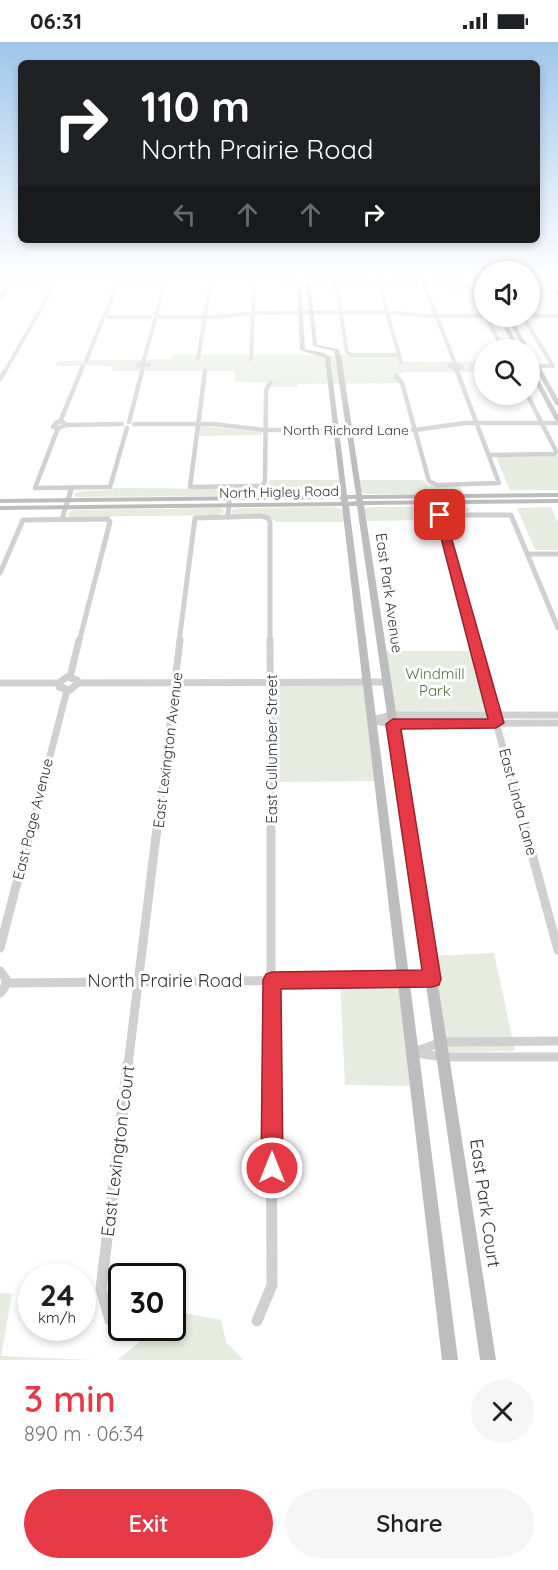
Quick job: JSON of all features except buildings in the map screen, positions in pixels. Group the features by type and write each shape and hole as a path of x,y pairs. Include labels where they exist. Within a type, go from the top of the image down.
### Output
{"street":[{"path":"0,379 22,339"},
{"path":"96,339 35,488 110,487 130,424 150,339"},
{"path":"198,359 201,339"},
{"path":"251,359 252,339"},
{"path":"302,339 303,350 327,357 450,1360"},
{"name":"East Park Avenue","path":"314,339 315,346 334,349 338,353 443,1050"},
{"path":"345,339 348,354 399,355"},
{"path":"394,339 401,362"},
{"path":"396,376 402,383 429,481 432,484 499,483 445,339"},
{"path":"540,344 553,366 540,366"},
{"path":"205,371 190,487 262,486 265,481 266,390 270,383"},
{"path":"540,373 558,404"},
{"path":"540,388 558,421"},
{"path":"489,455 555,454 556,451 533,405"},
{"name":"North Richard Lane","path":"130,424 197,424 265,430 415,430 477,423 558,421"},
{"path":"59,425 130,424"},
{"path":"465,484 475,514 511,514 558,627"},
{"path":"228,517 230,487"},
{"path":"62,519 71,489"},
{"name":"North Higley Road","path":"470,499 558,495"},
{"name":"North Higley Road","path":"0,508 66,504 344,500 558,501"},
{"name":"North Higley Road","path":"0,501 66,504"},
{"name":"East Linda Lane","path":"475,514 440,515 558,950"},
{"name":"East Cullumber Street","path":"228,517 268,518 270,522 272,1285 257,1322"},
{"name":"East Lexington Avenue","path":"140,982 195,518 228,517"},
{"path":"0,573 23,520 108,519 110,522 70,677"},
{"path":"529,554 558,554"},
{"path":"0,683 59,683 64,678 70,677 75,678 78,683"},
{"path":"78,683 386,682"},
{"path":"59,683 59,687 66,690 73,689 78,683"},
{"name":"East Page Avenue","path":"0,948 66,690"},
{"path":"392,720 494,715 558,715"},
{"path":"372,720 558,723"},
{"path":"0,971 5,975 6,983 0,993"},
{"name":"North Prairie Road","path":"6,983 432,979"},
{"name":"East Lexington Court","path":"108,1313 101,1289 140,982"},
{"path":"414,1052 558,1041"},
{"path":"414,1052 443,1050 558,1057"},
{"name":"East Park Court","path":"443,1050 488,1360"}],"green space":[{"path":"173,355 399,355 402,362 474,361 474,372 405,372 396,376 402,383 298,384 298,387 267,387 269,383 235,381 235,371 112,371 113,366 55,366 58,361 172,359"},
{"path":"200,426 262,432 261,435 199,436"},
{"path":"558,456 558,490 510,490 496,457"},
{"path":"270,480 339,480 341,492 335,495 238,496 233,494 233,489 266,487"},
{"path":"360,480 423,480 428,485 459,487 463,491 460,494 367,494 361,492"},
{"path":"115,488 224,489 226,492 220,496 76,497 73,494"},
{"path":"464,506 470,509 467,512 445,513 434,520 367,521 364,509 371,507"},
{"path":"335,507 343,510 344,522 276,522 261,515 232,514 232,510 238,508"},
{"path":"551,507 558,522 558,550 535,550 517,508"},
{"path":"221,508 225,512 218,515 70,517 67,514 73,510"},
{"name":"Windmill Park","path":"385,651 471,651 486,711 395,712"},
{"path":"271,682 367,682 378,781 273,782"},
{"path":"494,953 515,1051 443,1052 430,956"},
{"path":"340,980 403,980 418,1086 345,1085"},
{"path":"0,1293 12,1294 1,1356 94,1360 0,1360"},
{"path":"186,1313 221,1320 226,1342 243,1360 117,1360 141,1341 186,1341"}],"route":[{"path":"272,1168 272,980 432,979 393,724 496,723 440,515"}]}
